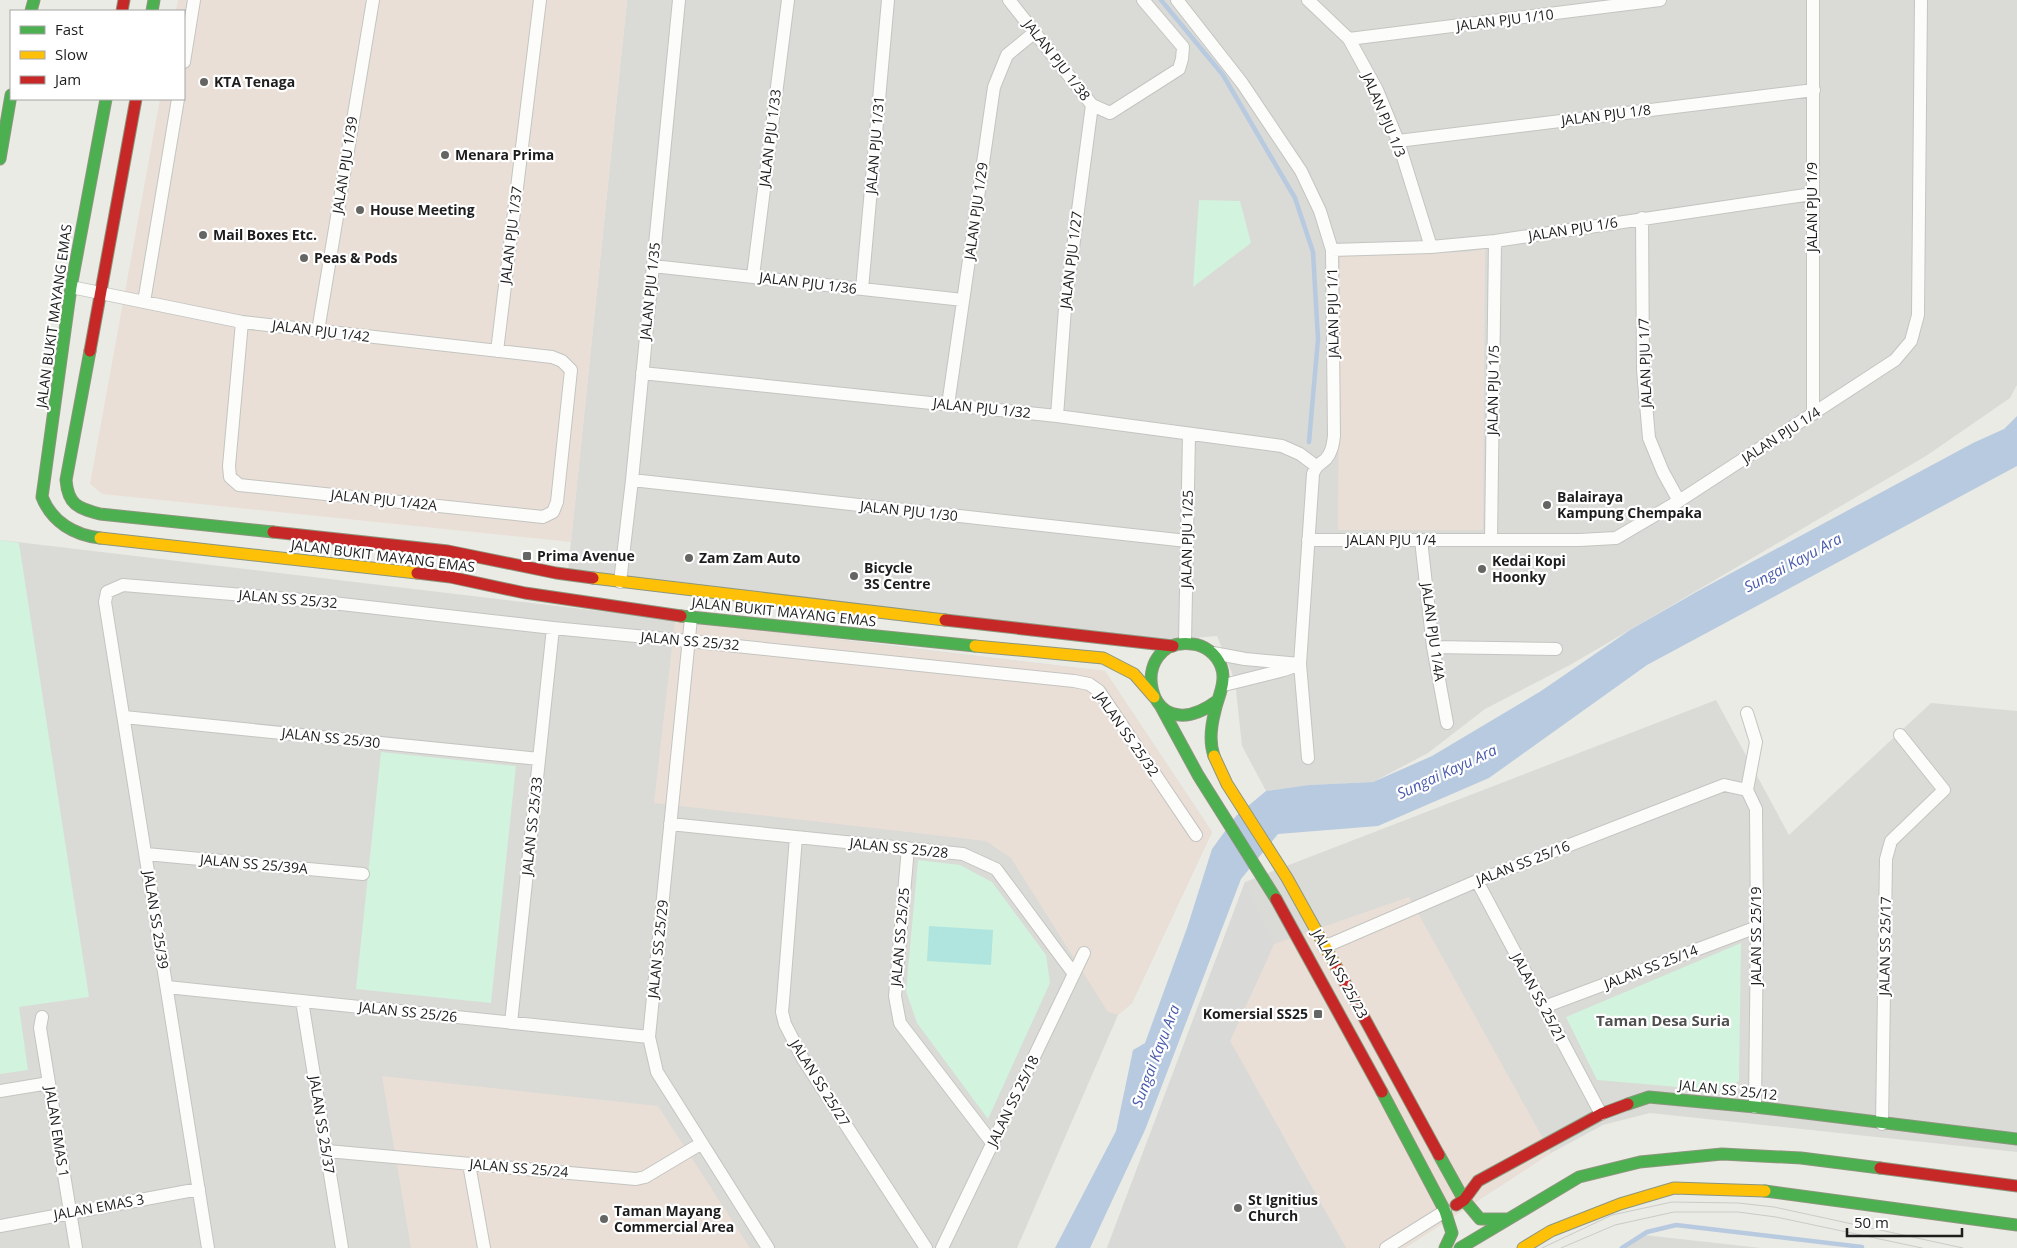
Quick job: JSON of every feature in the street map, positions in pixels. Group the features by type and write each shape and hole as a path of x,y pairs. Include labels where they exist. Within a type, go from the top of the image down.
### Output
{"main road":[{"path":"0,159 10,100"},
{"name":"JALAN BUKIT MAYANG EMAS","path":"106,100 71,287 42,497 47,510 57,522 85,536 450,577 525,593 690,618 1102,658 1134,674 1157,701"},
{"name":"JALAN BUKIT MAYANG EMAS","path":"136,100 66,480 66,492 72,503 83,510 100,514 448,551 556,573 620,582 1179,644"},
{"path":"1179,644 1200,646 1213,653 1220,662 1223,673 1224,685 1218,701 1210,709 1189,717 1174,714 1157,701 1150,685 1150,673 1162,652 1179,644"},
{"name":"JALAN SS 25/23","path":"1157,701 1198,774 1284,912 1445,1211 1452,1233 1445,1248"},
{"name":"JALAN SS 25/23","path":"1218,701 1210,738 1216,765 1225,782 1296,892 1324,947 1464,1200 1480,1219 1506,1219"},
{"path":"1298,938 1308,944 1324,947"},
{"name":"JALAN SS 25/12","path":"1464,1200 1478,1181 1601,1114 1649,1097 1755,1107 2017,1140"},
{"path":"1460,1248 1579,1177 1640,1162 1722,1154 1801,1158 2017,1186"},
{"path":"1523,1248 1551,1231 1611,1207 1674,1188 1774,1191 2017,1225"},
{"path":"1445,1211 1464,1200"}],"street":[{"path":"185,56 194,0"},
{"name":"JALAN PJU 1/39","path":"318,331 372,0"},
{"name":"JALAN PJU 1/37","path":"497,351 540,0"},
{"name":"JALAN PJU 1/35","path":"620,582 632,480 679,0"},
{"name":"JALAN PJU 1/33","path":"753,276 788,0"},
{"name":"JALAN PJU 1/31","path":"862,290 888,0"},
{"name":"JALAN PJU 1/38","path":"1009,0 1092,104 1110,113 1179,69 1182,59 1183,47 1143,0"},
{"name":"JALAN PJU 1/1","path":"1177,0 1242,83 1301,171 1320,211 1332,250 1334,436 1332,450 1316,466"},
{"name":"JALAN PJU 1/3","path":"1308,0 1349,39 1377,90 1398,141 1432,247"},
{"name":"JALAN PJU 1/10","path":"1349,39 1660,0"},
{"name":"JALAN PJU 1/9","path":"1813,0 1813,414"},
{"name":"JALAN PJU 1/4","path":"1308,540 1579,540 1616,538 1679,501 1895,360 1911,341 1918,315 1921,0"},
{"name":"JALAN PJU 1/29","path":"948,405 994,87 1007,55 1035,32"},
{"name":"JALAN PJU 1/8","path":"1398,141 1814,90"},
{"path":"144,302 178,100"},
{"name":"JALAN PJU 1/27","path":"1057,416 1066,308 1092,104"},
{"name":"JALAN PJU 1/6","path":"1332,250 1432,247 1495,241 1812,194"},
{"name":"JALAN PJU 1/7","path":"1642,218 1643,370 1649,438 1663,472 1679,501"},
{"name":"JALAN PJU 1/5","path":"1491,540 1495,241"},
{"name":"JALAN PJU 1/36","path":"653,266 962,300"},
{"name":"JALAN PJU 1/42","path":"71,287 242,322 552,357 562,361 571,370"},
{"name":"JALAN PJU 1/42A","path":"242,322 229,466 230,477 239,485 543,517 553,512 557,502 571,370"},
{"name":"JALAN PJU 1/32","path":"642,373 1057,416 1282,446 1300,454 1316,466"},
{"name":"JALAN PJU 1/25","path":"1179,644 1186,541 1189,435"},
{"path":"1308,758 1300,664 1313,474 1316,466"},
{"name":"JALAN PJU 1/30","path":"632,480 1186,541"},
{"name":"JALAN PJU 1/4A","path":"1421,540 1433,647 1447,724"},
{"name":"JALAN SS 25/32","path":"107,592 123,585 315,601 553,628 1090,684 1100,691 1196,835"},
{"name":"JALAN SS 25/39","path":"107,592 105,602 208,1248"},
{"name":"JALAN SS 25/29","path":"690,618 649,1037 656,1072 768,1248"},
{"name":"JALAN SS 25/33","path":"511,1022 553,628"},
{"path":"1433,647 1556,649"},
{"path":"1213,653 1245,660 1300,664"},
{"path":"1224,685 1284,670 1300,664"},
{"path":"1747,712 1756,742 1747,790"},
{"name":"JALAN SS 25/30","path":"124,717 539,758"},
{"name":"JALAN SS 25/17","path":"1882,1124 1886,859 1891,841 1944,790 1900,735"},
{"name":"JALAN SS 25/16","path":"1324,947 1478,881 1724,785 1747,790"},
{"name":"JALAN SS 25/19","path":"1747,790 1756,809 1755,1107"},
{"name":"JALAN SS 25/28","path":"670,824 963,854 996,869 1074,974"},
{"name":"JALAN SS 25/27","path":"796,837 782,1012 785,1024 803,1059 926,1248"},
{"name":"JALAN SS 25/25","path":"908,848 895,996 900,1023 993,1144"},
{"name":"JALAN SS 25/39A","path":"146,854 363,874"},
{"name":"JALAN SS 25/21","path":"1478,881 1601,1114"},
{"name":"JALAN SS 25/14","path":"1544,1007 1757,927"},
{"name":"JALAN SS 25/18","path":"942,1248 1084,953"},
{"name":"JALAN SS 25/26","path":"167,987 649,1037"},
{"name":"JALAN SS 25/37","path":"302,1001 342,1248"},
{"name":"JALAN EMAS 1","path":"42,1017 40,1028 76,1248"},
{"path":"0,1091 49,1083"},
{"name":"JALAN SS 25/24","path":"326,1151 636,1178 645,1177 702,1144"},
{"path":"469,1164 484,1248"},
{"name":"JALAN EMAS 3","path":"0,1226 199,1189"},
{"path":"1386,1248 1445,1211"}],"shaded area":[{"path":"178,0 627,0 571,542 102,494 90,484 160,100 185,100 185,10 176,10"},
{"path":"627,0 2017,0 2017,385 2010,398 1926,456 1570,665 1485,709 1428,753 1373,782 1309,785 1266,791 1242,746 1235,681 1217,636 1172,640 568,570"},
{"path":"1485,249 1483,530 1338,530 1340,256 1466,252"},
{"path":"0,540 1105,671 1212,832 1132,1003 1118,1015 1017,1248 0,1248"},
{"path":"675,621 1105,671 1212,832 1132,1003 1118,1015 1108,1012 1011,858 986,841 654,803"},
{"path":"1716,700 1789,835 1931,703 2017,711 2017,1152 1650,1113 1603,1125 1551,1153 1405,1248 1107,1248 1245,882"},
{"path":"1245,882 1274,944 1230,1041 1346,1248 1107,1248"},
{"path":"1409,897 1551,1153 1405,1248 1346,1248 1230,1041 1274,944"},
{"path":"929,926 993,930 991,965 927,961"},
{"path":"382,1076 658,1106 750,1248 411,1248"},
{"path":"1644,1235 1761,1248 1619,1248"}],"green space":[{"path":"1199,200 1240,201 1251,243 1193,287"},
{"path":"0,540 19,543 89,997 19,1007 28,1070 0,1074"},
{"path":"381,752 516,766 491,1003 356,989"},
{"path":"918,860 960,865 992,882 1046,955 1050,983 988,1119 917,1023 906,991"},
{"path":"1741,943 1739,1081 1723,1091 1597,1080 1566,1017"}],"water":[{"name":"Sungai Kayu Ara","path":"2017,416 2017,466 1647,665 1489,778 1378,826 1278,834 1241,879 1145,1130 1090,1248 1055,1248 1116,1131 1133,1050 1145,1043 1187,928 1212,849 1236,816 1266,791 1309,785 1373,782 1432,756 1541,691 1630,630 1698,591 1973,443 2004,429"}],"waterway":[{"path":"1161,0 1223,75 1295,198 1313,252 1318,339 1309,442"},
{"path":"1622,1248 1647,1232 1676,1225 1862,1247"}],"tram line":[{"path":"1542,1248 1612,1215 1672,1202 1738,1203 1774,1207 1963,1248"},
{"path":"1561,1248 1615,1225 1674,1212 1738,1212 1776,1217 1922,1248"}],"traffic: fast":[{"path":"31,10 34,0"},
{"path":"152,10 154,0"},
{"path":"0,159 10,100"},
{"path":"100,538 81,534 65,526 52,514 42,497 71,287 106,100"},
{"path":"90,351 66,480 69,495 76,504 86,510 100,514 273,532"},
{"path":"681,616 975,646"},
{"path":"1214,756 1211,745 1212,728 1223,677 1219,662 1206,648 1192,644 1171,646 1158,657 1152,673 1152,690 1160,705 1173,714 1192,714 1217,701"},
{"path":"1160,705 1198,775 1276,899"},
{"path":"1382,1092 1445,1211 1452,1233 1445,1248"},
{"path":"1628,1104 1649,1097 1755,1107 2017,1139"},
{"path":"1460,1248 1579,1177 1640,1162 1722,1154 1801,1158 1880,1168"},
{"path":"1439,1155 1464,1200 1480,1219 1506,1219"},
{"path":"1765,1191 2017,1225"}],"traffic: slow":[{"path":"100,538 417,573"},
{"path":"593,578 945,620"},
{"path":"975,646 1103,658 1134,674 1154,697"},
{"path":"1214,756 1227,784 1287,878 1337,968"},
{"path":"1523,1248 1551,1231 1620,1204 1674,1188 1765,1191"}],"traffic: jam":[{"path":"122,10 124,0"},
{"path":"90,351 136,100"},
{"path":"273,532 448,551 556,573 593,578"},
{"path":"417,573 450,577 525,593 681,616"},
{"path":"945,620 1173,646"},
{"path":"1276,899 1382,1092"},
{"path":"1337,968 1439,1155"},
{"path":"1456,1205 1464,1200 1478,1181 1601,1114 1628,1104"},
{"path":"1880,1168 2017,1186"}],"place":[{"name":"KTA Tenaga","path":"204,82"},
{"name":"Menara Prima","path":"445,155"},
{"name":"House Meeting","path":"360,210"},
{"name":"Mail Boxes Etc.","path":"203,235"},
{"name":"Peas & Pods","path":"304,258"},
{"name":"Balairaya Kampung Chempaka","path":"1547,505"},
{"name":"Prima Avenue","path":"527,556"},
{"name":"Zam Zam Auto","path":"689,558"},
{"name":"Kedai Kopi Hoonky","path":"1482,569"},
{"name":"Bicycle 3S Centre","path":"854,576"},
{"name":"Komersial SS25","path":"1318,1014"},
{"name":"St Ignitius Church","path":"1238,1208"},
{"name":"Taman Mayang Commercial Area","path":"604,1219"}],"district":[{"name":"Taman Desa Suria","path":"1663,1021"}]}
